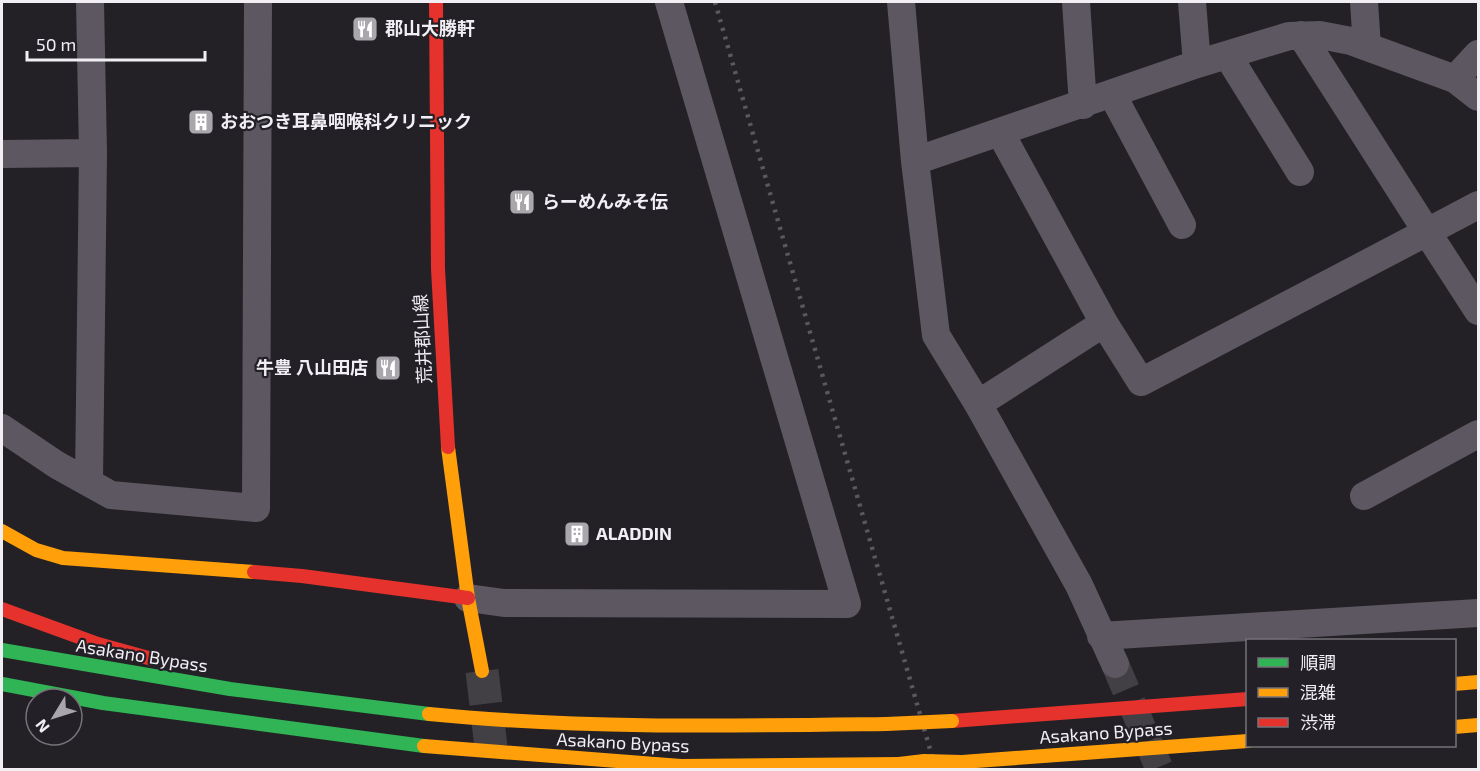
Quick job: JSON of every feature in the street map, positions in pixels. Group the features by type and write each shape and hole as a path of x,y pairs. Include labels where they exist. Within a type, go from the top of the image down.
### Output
{"main road":[{"name":"荒井郡山線","path":"436,2 438,269 446,436 468,598 482,671"},
{"path":"2,531 36,550 63,558 302,576 468,598"},
{"path":"2,609 98,644 293,696"},
{"name":"Asakano Bypass","path":"2,650 102,669 460,717 675,726 886,724 952,721 1246,699"},
{"path":"1456,684 1479,682"},
{"name":"Asakano Bypass","path":"2,684 103,703 290,730 463,751 681,766 963,762 1246,741"},
{"path":"84,703 103,703"},
{"path":"1456,727 1479,725"}],"street":[{"path":"89,482 93,153 90,2"},
{"path":"2,428 57,465 111,495 256,508 258,2"},
{"path":"468,598 504,603 847,604 669,2"},
{"path":"902,2 915,161 936,335 978,404 1079,585 1115,664"},
{"path":"1076,2 1083,105"},
{"path":"1192,2 1197,64"},
{"path":"1364,2 1367,47"},
{"path":"1301,35 1479,311"},
{"path":"915,161 1197,64 1289,36 1334,36 1455,80 1479,97"},
{"path":"1455,80 1478,47"},
{"path":"1228,56 1300,172"},
{"path":"1112,94 1182,225"},
{"path":"1000,132 1104,323 1141,382 1479,205"},
{"path":"2,154 93,153"},
{"path":"978,404 1104,323"},
{"path":"1364,496 1479,435"},
{"path":"1101,636 1479,613"}],"tunnel":[{"path":"1115,664 1160,770"},
{"path":"482,671 491,747"}],"railway":[{"path":"715,2 936,770"}],"traffic: fast":[{"path":"2,650 230,689 429,714"},
{"path":"2,684 103,703 424,746"}],"traffic: slow":[{"path":"448,447 468,598 482,671"},
{"path":"2,531 36,550 63,558 254,572"},
{"path":"1456,684 1478,682"},
{"path":"429,714 600,724 714,726 886,724"},
{"path":"886,724 952,721"},
{"path":"1456,727 1478,725"},
{"path":"962,762 1246,741"},
{"path":"424,746 681,766 899,764"},
{"path":"899,764 924,761 962,762"}],"traffic: jam":[{"path":"436,2 438,269 448,447"},
{"path":"254,572 302,576 468,598"},
{"path":"2,609 98,644 152,659"},
{"path":"952,721 1246,699"}],"place":[{"name":"郡山大勝軒","path":"365,29"},
{"name":"おおつき耳鼻咽喉科クリニック","path":"201,122"},
{"name":"らーめんみそ伝","path":"522,202"},
{"name":"牛豊 八山田店","path":"388,368"},
{"name":"ALADDIN","path":"577,534"}]}
